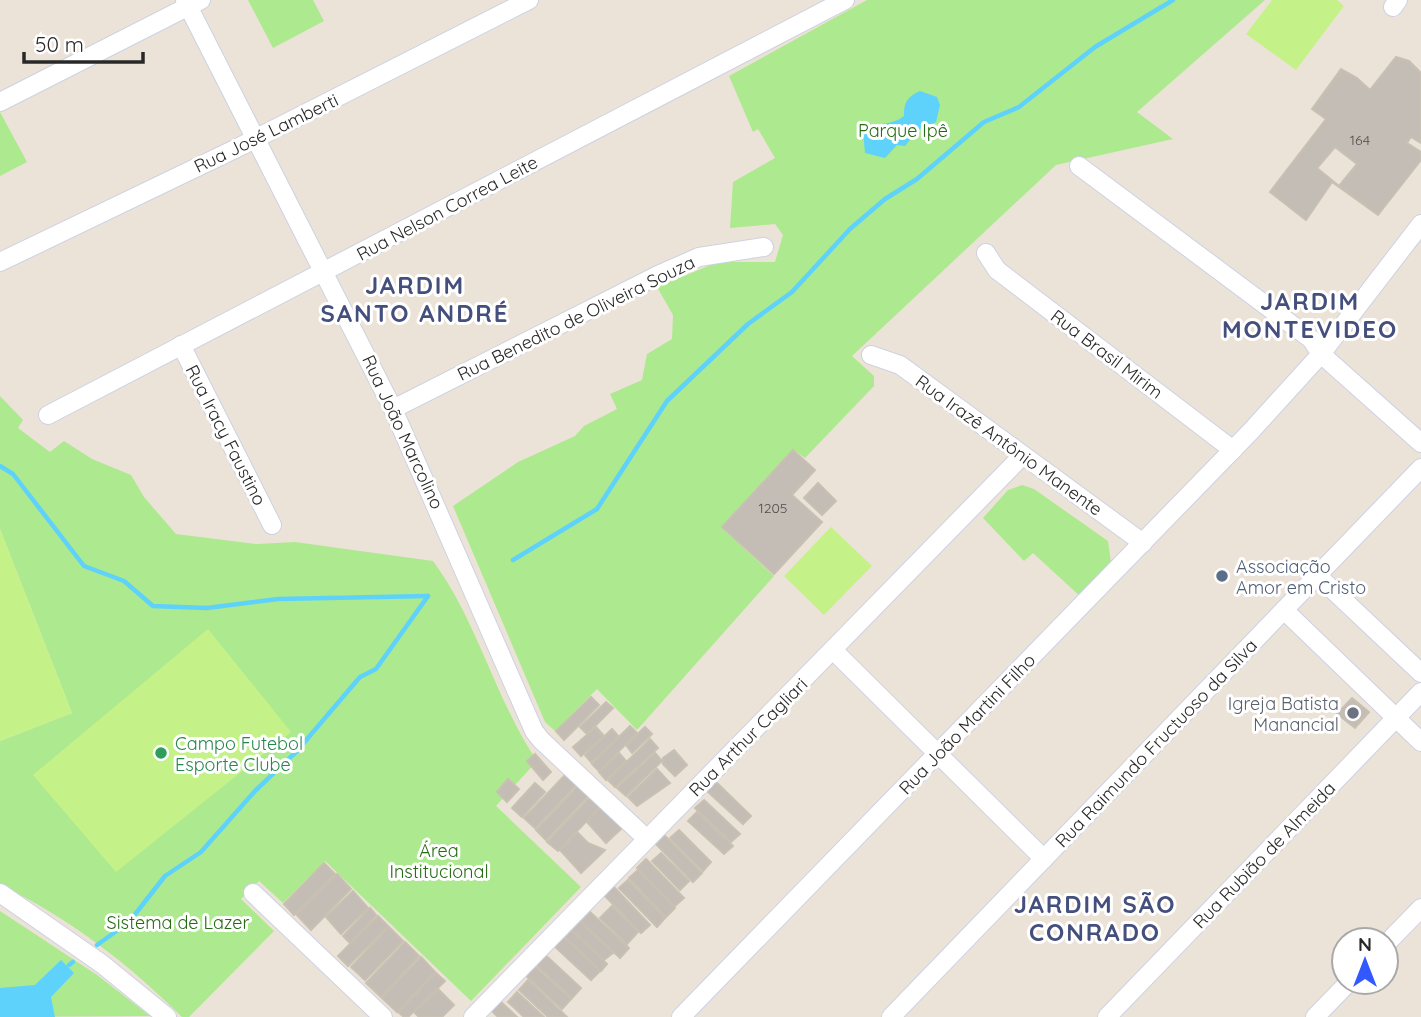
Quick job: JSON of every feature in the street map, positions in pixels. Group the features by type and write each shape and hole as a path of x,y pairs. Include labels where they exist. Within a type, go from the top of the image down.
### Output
{"street":[{"name":"Rua José Lamberti","path":"0,262 257,139 529,0"},
{"name":"Rua Nelson Correa Leite","path":"48,415 845,0"},
{"name":"Rua João Marcolino","path":"191,2 393,409 443,516 534,731 647,839"},
{"path":"0,102 191,2"},
{"path":"1079,166 1311,339 1321,354 1421,443"},
{"name":"Rua João Martini Filho","path":"681,1017 1252,430 1321,354 1421,224"},
{"name":"Rua Benedito de Oliveira Souza","path":"393,409 658,275 699,257 764,247"},
{"name":"Rua Brasil Mirim","path":"986,253 997,270 1233,450"},
{"name":"Rua Iracy Faustino","path":"181,345 272,525"},
{"name":"Rua Irazê Antônio Manente","path":"871,355 900,365 1143,543"},
{"name":"Rua Arthur Cagliari","path":"472,1017 1022,456"},
{"name":"Rua Raimundo Fructuoso da Silva","path":"891,1017 1421,468"},
{"path":"1318,576 1421,673"},
{"path":"1284,610 1421,742"},
{"path":"834,650 1044,859"},
{"name":"Rua Rubião de Almeida","path":"1107,1017 1421,692"},
{"path":"0,893 102,964 163,1015"},
{"path":"253,893 383,1017"},
{"path":"1400,930 1421,908"},
{"path":"1315,1017 1335,996"}],"green space":[{"path":"248,0 313,0 324,21 273,48"},
{"name":"Parque Ipê","path":"867,0 1265,0 1137,112 1173,139 1056,165 852,356 874,376 874,386 805,458 793,449 721,527 774,576 637,730 597,689 555,731 545,722 453,506 518,462 575,436 584,426 617,409 610,394 642,380 647,354 672,339 673,315 657,287 718,262 775,262 783,235 775,224 730,228 733,182 775,158 758,129 753,132 729,76"},
{"path":"1272,0 1337,0 1344,6 1296,70 1246,34"},
{"path":"0,112 27,162 0,176"},
{"path":"0,396 23,420 18,428 50,452 64,441 92,459 131,475 144,497 176,534 257,544 295,542 433,561 462,609 509,712 537,761 496,806 581,887 471,1001 325,861 283,903 259,881 241,899 274,931 189,1017 182,1017 97,943 49,911 0,885 0,741 72,713 0,529"},
{"path":"1022,485 1034,489 1108,541 1111,562 1082,598 1033,553 1024,561 983,518 1008,490"},
{"path":"831,527 872,566 824,615 784,576"},
{"path":"0,529 72,713 0,741"},
{"name":"Campo Futebol Esporte Clube","path":"208,629 291,732 116,872 33,775"},
{"path":"0,911 97,975 150,1016 0,1017"}],"water":[{"path":"920,91 937,97 940,105 936,122 918,130 905,146 897,145 885,158 865,153 863,132 904,116 907,100"},
{"path":"61,960 74,973 51,997 55,1017 0,1017 0,988 35,985"}],"building":[{"path":"1396,57 1409,61 1421,73 1421,143 1411,137 1407,143 1421,152 1421,160 1378,215 1332,182 1306,220 1270,192 1326,119 1312,109 1341,69 1370,90","holes":["1335,147 1357,164 1339,186 1317,168"]},
{"path":"793,450 815,470 792,495 822,522 774,574 722,527"},
{"path":"818,483 836,501 822,515 804,498"},
{"path":"591,697 599,705 564,740 556,731"},
{"name":"Igreja Batista Manancial","path":"1352,698 1369,712 1355,728 1337,714"},
{"path":"606,702 613,708 587,734 580,727"},
{"path":"630,726 637,733 599,771 592,764"},
{"path":"596,727 604,736 581,756 573,747"},
{"path":"645,727 652,734 632,753 626,745"},
{"path":"612,729 619,737 591,762 585,755"},
{"path":"650,739 658,748 615,787 608,780"},
{"path":"674,750 687,765 675,776 663,764 663,758"},
{"path":"619,753 626,761 606,780 599,772"},
{"path":"655,753 662,761 626,796 617,788"},
{"path":"535,754 551,772 543,780 527,761"},
{"path":"657,769 670,783 637,806 628,797"},
{"path":"568,772 579,782 535,828 524,818"},
{"path":"508,779 519,789 507,802 497,792"},
{"path":"716,782 751,816 743,824 707,791"},
{"path":"535,783 545,792 522,817 512,808"},
{"path":"580,784 590,794 546,840 536,830"},
{"path":"591,796 601,806 558,851 547,842"},
{"path":"704,800 740,834 731,842 695,808"},
{"path":"602,806 622,828 606,843 587,822"},
{"path":"697,812 733,846 724,854 688,821"},
{"path":"679,830 711,862 703,871 670,838"},
{"path":"577,832 588,843 605,850 581,873 560,850"},
{"path":"664,835 702,873 693,882 655,843"},
{"path":"661,853 689,881 680,890 652,861"},
{"path":"646,859 684,898 675,906 637,868"},
{"path":"324,863 335,874 294,915 284,904"},
{"path":"638,870 675,908 666,917 629,878"},
{"path":"337,874 351,889 311,930 296,914"},
{"path":"628,880 665,918 657,927 619,888"},
{"path":"613,886 650,925 641,933 604,895"},
{"path":"353,891 368,908 341,934 326,917"},
{"path":"612,906 638,932 627,944 600,918"},
{"path":"370,908 376,915 350,943 343,936"},
{"path":"590,912 629,948 620,958 581,921"},
{"path":"378,916 388,926 348,966 338,956"},
{"path":"579,921 613,953 604,960 571,930"},
{"path":"389,927 403,941 365,980 351,967"},
{"path":"568,927 607,964 601,971 562,934"},
{"path":"561,934 600,971 591,980 552,944"},
{"path":"405,942 419,956 381,997 366,983"},
{"path":"541,951 581,988 572,998 532,961"},
{"path":"421,957 435,972 397,1012 382,998"},
{"path":"531,963 571,999 562,1009 522,972"},
{"path":"436,973 445,981 408,1017 398,1012"},
{"path":"528,980 567,1017 548,1017 519,990"},
{"path":"438,989 454,1005 442,1017 419,1017 414,1012"},
{"path":"517,992 544,1017 524,1017 508,1002"},
{"path":"499,1000 517,1017 498,1017 490,1009"}],"waterway":[{"path":"513,560 597,509 667,401 748,324 792,292 850,229 885,199 917,179 984,122 1019,107 1095,47 1173,0"},
{"path":"0,466 13,474 84,566 124,581 153,606 207,608 278,599 428,596"},
{"path":"97,945 129,922 165,876 201,852 255,791 296,752 360,677 376,669 428,596"},
{"path":"69,965 73,962"}],"place":[{"name":"Associação Amor em Cristo","path":"1222,576"},
{"name":"Igreja Batista Manancial","path":"1353,713"},
{"name":"Campo Futebol Esporte Clube","path":"161,753"}],"district":[{"name":"JARDIM SANTO ANDRÉ","path":"415,299"},
{"name":"JARDIM MONTEVIDEO","path":"1310,315"},
{"name":"JARDIM SÃO CONRADO","path":"1095,918"}],"park label":[{"name":"Área Institucional","path":"439,860"},
{"name":"Sistema de Lazer","path":"178,922"}]}
